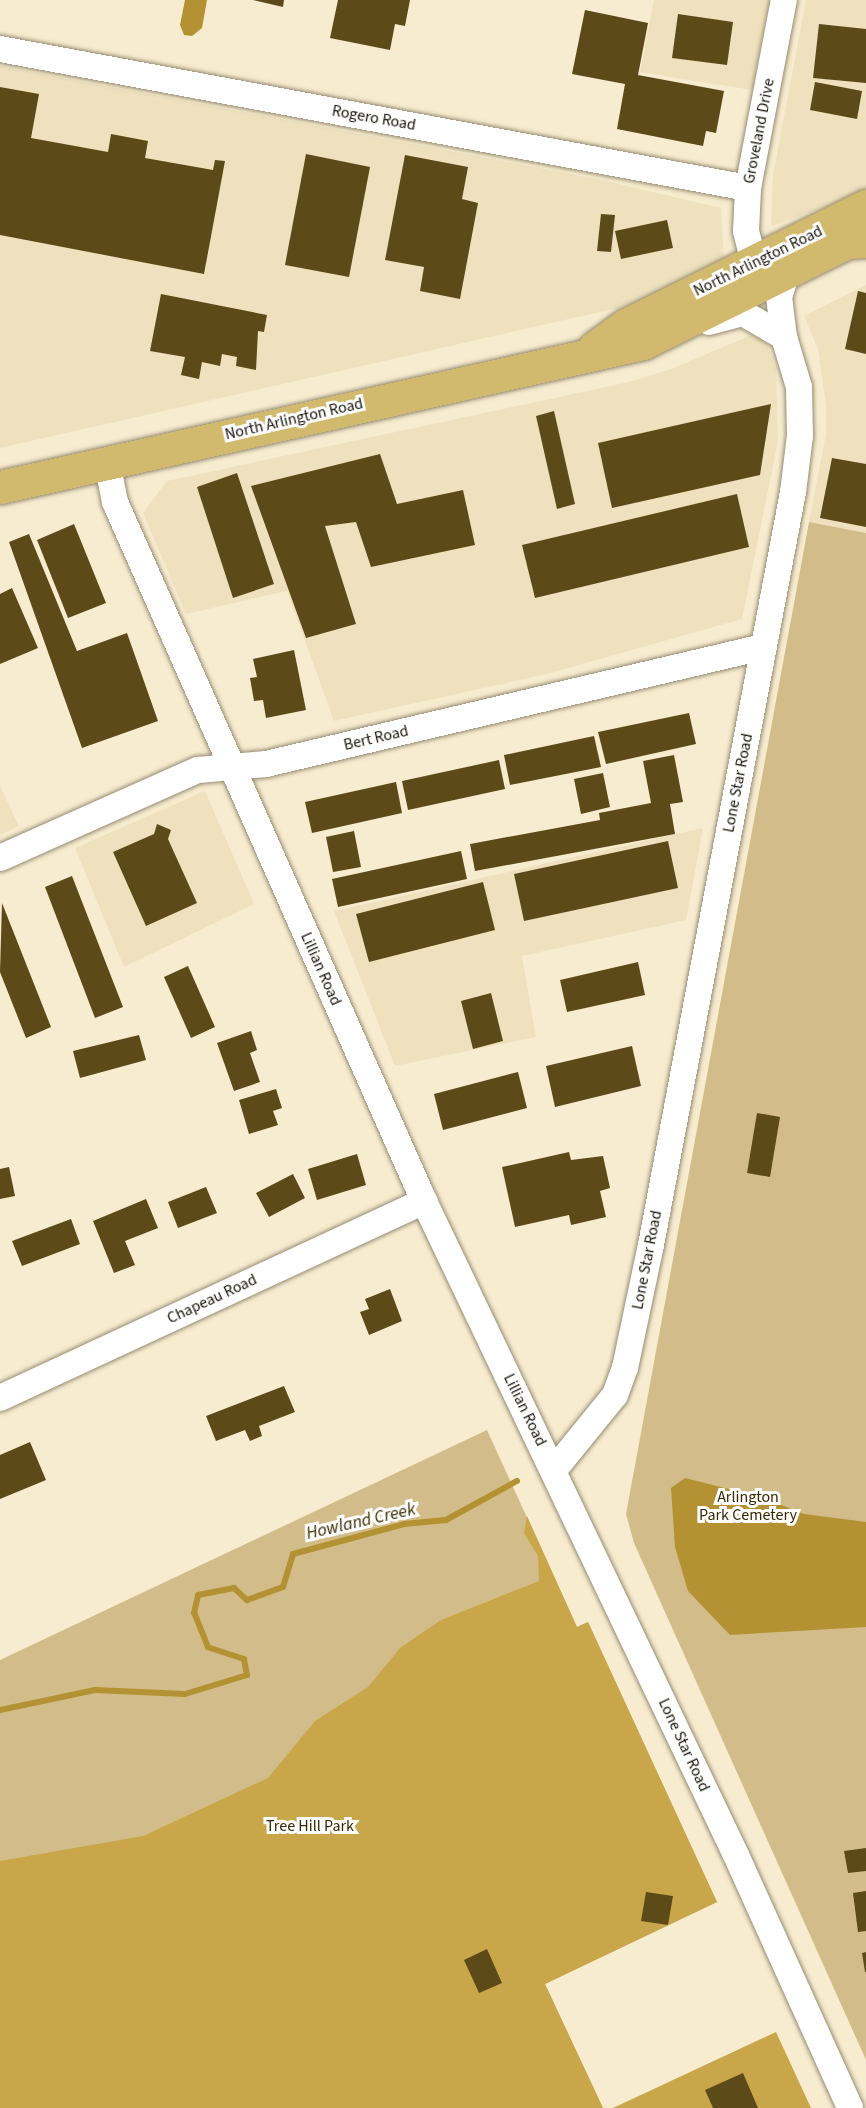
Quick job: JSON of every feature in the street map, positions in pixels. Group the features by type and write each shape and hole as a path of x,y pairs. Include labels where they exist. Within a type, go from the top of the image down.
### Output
{"main road":[{"name":"North Arlington Road","path":"602,351 626,325 866,206"},
{"name":"North Arlington Road","path":"0,487 643,343 847,242 866,241"}],"street":[{"name":"Groveland Drive","path":"754,262 746,231 748,188 784,0"},
{"name":"Rogero Road","path":"0,49 748,188"},
{"name":"Lone Star Road","path":"787,273 779,297 784,337 799,387 800,436 793,492 625,1368 610,1403 554,1470 850,2108"},
{"path":"602,351 645,354 722,316 743,313 784,337"},
{"name":"Lillian Road","path":"107,462 115,502 424,1201 554,1470"},
{"name":"Bert Road","path":"0,858 198,770 266,764 763,647"},
{"name":"Chapeau Road","path":"0,1398 424,1201"}],"shaded area":[{"path":"185,0 207,0 202,28 192,36 184,35 180,25"},
{"path":"654,0 769,0 752,90 640,72"},
{"path":"806,0 866,0 866,193 771,226 773,175"},
{"path":"0,66 602,180 721,208 724,262 631,305 0,448"},
{"path":"866,285 866,533 809,522 826,434 826,406 818,349 804,316"},
{"path":"756,333 766,340 776,370 778,441 742,619 547,674 334,721 287,591 186,614 143,513 167,481 629,382 674,368"},
{"path":"0,786 19,826 0,835"},
{"path":"205,791 254,904 124,967 75,848"},
{"path":"703,828 686,920 522,956 536,1037 395,1066 334,911"},
{"path":"685,1478 764,1498 804,1514 866,1522 866,1627 730,1635 688,1591 675,1547 671,1488"}],"green space":[{"name":"Arlington Park Cemetery","path":"809,522 866,533 866,2060 634,1543 626,1514"},
{"name":"Tree Hill Park","path":"487,1430 577,1627 588,1622 717,1902 545,1984 603,2108 0,2108 0,1660"},
{"name":"Tree Hill Park","path":"527,1516 577,1627 588,1622 717,1902 545,1984 603,2108 0,2108 0,1861 143,1836 268,1778 315,1721 368,1687 400,1648 441,1620 539,1581 538,1556 524,1533"},
{"path":"776,2032 811,2108 613,2108"}],"building":[{"path":"253,0 284,0 283,7"},
{"path":"338,0 410,0 405,26 395,24 390,50 330,38"},
{"path":"585,10 648,23 638,75 724,91 716,133 706,131 703,146 617,129 625,84 572,74"},
{"path":"678,14 733,22 727,65 672,58"},
{"path":"819,24 866,29 866,83 813,78"},
{"path":"815,82 862,91 857,119 810,110"},
{"path":"0,87 39,94 31,138 108,152 111,134 148,141 145,158 213,170 215,160 225,161 204,274 0,235"},
{"path":"306,154 370,167 349,277 285,265"},
{"path":"405,155 468,167 462,199 478,203 460,299 420,291 424,267 385,260"},
{"path":"601,214 615,215 611,252 597,251"},
{"path":"667,220 673,248 621,259 615,231"},
{"path":"858,291 866,293 866,354 845,349"},
{"path":"161,294 267,315 264,332 258,331 256,370 236,366 237,357 222,354 220,366 202,362 199,379 181,375 185,357 150,351"},
{"path":"771,404 760,475 612,508 598,443"},
{"path":"554,411 575,504 557,509 536,416"},
{"path":"380,454 397,504 463,490 475,545 371,567 356,522 325,526 356,624 306,638 251,486"},
{"path":"832,458 866,464 866,527 820,518"},
{"path":"237,473 274,584 233,598 197,487"},
{"path":"737,494 749,547 535,598 522,545"},
{"path":"74,524 106,603 68,618 37,540"},
{"path":"29,534 77,651 127,633 158,721 82,748 9,542"},
{"path":"12,588 38,648 0,664 0,594"},
{"path":"294,650 306,710 266,718 263,700 254,701 250,678 257,677 253,659"},
{"path":"689,713 696,744 606,764 598,732"},
{"path":"594,736 601,767 510,785 504,755"},
{"path":"674,755 683,802 670,804 675,834 475,871 470,844 600,820 599,813 651,803 643,761"},
{"path":"499,760 505,789 408,810 402,781"},
{"path":"603,773 610,807 581,814 574,779"},
{"path":"396,782 402,813 312,833 305,802"},
{"path":"157,824 171,830 168,839 197,903 146,926 113,852 154,834"},
{"path":"354,831 361,867 333,872 326,837"},
{"path":"668,841 678,888 524,921 514,874"},
{"path":"461,851 467,879 338,907 332,879"},
{"path":"72,876 123,1007 95,1018 45,887"},
{"path":"483,882 495,930 369,962 356,914"},
{"path":"2,903 51,1027 26,1038 0,972"},
{"path":"638,962 645,995 567,1012 560,980"},
{"path":"188,966 215,1027 191,1038 164,977"},
{"path":"491,993 503,1041 473,1049 461,1001"},
{"path":"251,1031 257,1050 250,1053 260,1082 234,1091 217,1043"},
{"path":"139,1035 146,1060 80,1078 73,1051"},
{"path":"632,1046 641,1086 555,1107 546,1066"},
{"path":"518,1072 527,1108 443,1130 434,1094"},
{"path":"276,1089 282,1108 273,1111 278,1125 249,1134 239,1100"},
{"path":"757,1113 780,1117 770,1177 747,1173"},
{"path":"569,1152 571,1160 603,1156 610,1188 600,1191 606,1217 571,1225 569,1215 515,1227 502,1167"},
{"path":"357,1154 366,1185 317,1200 308,1169"},
{"path":"9,1167 15,1196 0,1199 0,1169"},
{"path":"293,1174 305,1198 269,1217 256,1193"},
{"path":"206,1187 217,1213 178,1228 168,1202"},
{"path":"146,1199 158,1228 125,1241 135,1265 114,1273 93,1221"},
{"path":"71,1219 80,1244 22,1266 12,1241"},
{"path":"390,1289 402,1321 369,1335 360,1312 369,1309 365,1299"},
{"path":"284,1386 295,1412 259,1426 262,1436 250,1441 245,1430 216,1441 206,1416"},
{"path":"30,1442 46,1480 0,1499 0,1455"},
{"path":"866,1848 866,1871 848,1873 844,1851"},
{"path":"866,1891 866,1931 858,1932 853,1893"},
{"path":"646,1892 673,1896 668,1925 641,1921"},
{"path":"487,1949 502,1983 479,1993 464,1960"},
{"path":"866,1952 866,1972 865,1972 862,1953"},
{"path":"743,2073 758,2108 713,2108 705,2090"}],"waterway":[{"name":"Howland Creek","path":"0,1710 95,1690 185,1694 247,1675 244,1659 208,1647 194,1613 198,1595 234,1588 247,1600 283,1587 293,1554 404,1524 446,1520 517,1481"}]}
